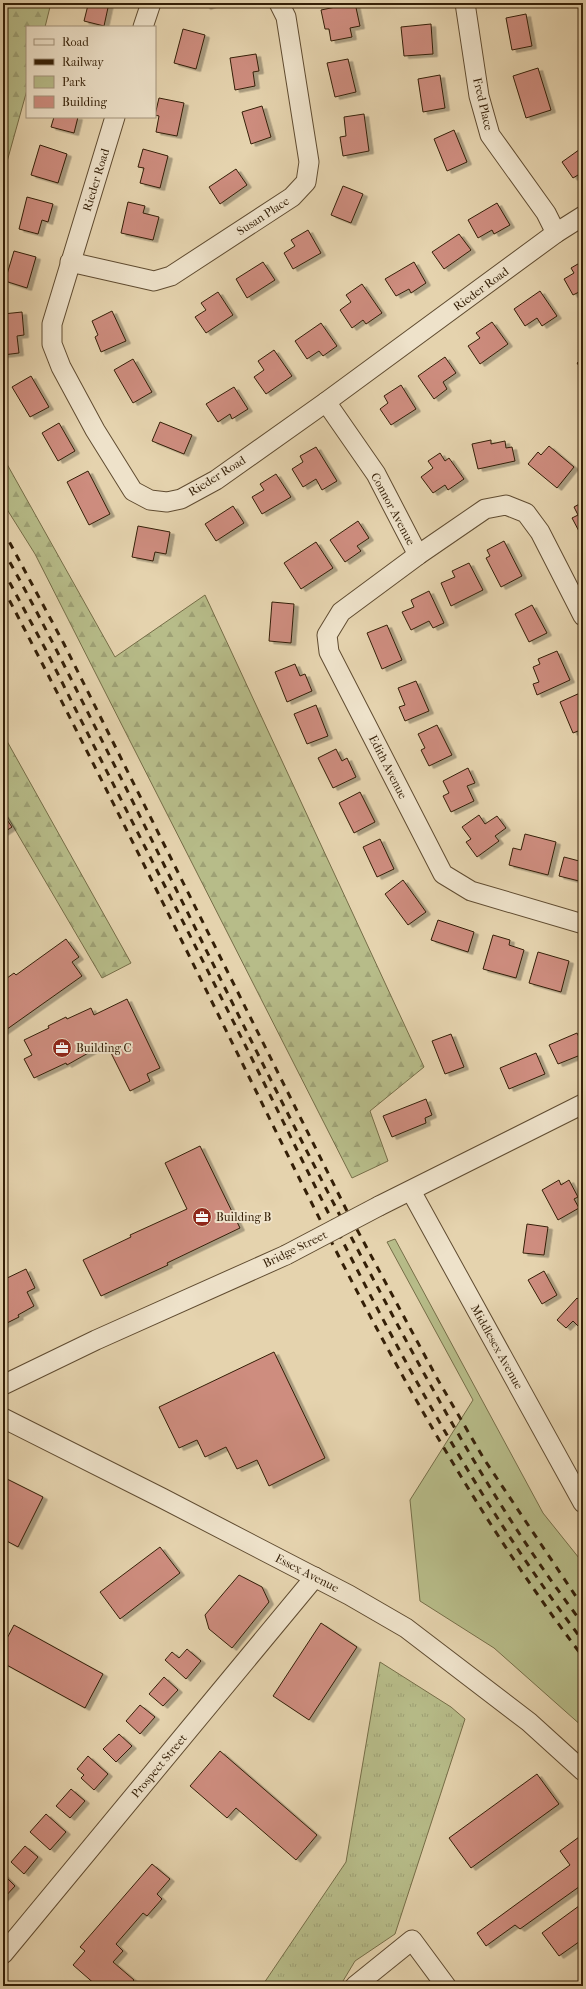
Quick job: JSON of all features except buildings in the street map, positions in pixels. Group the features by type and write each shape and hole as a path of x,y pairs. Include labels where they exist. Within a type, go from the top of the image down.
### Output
{"street":[{"path":"143,26 151,3"},
{"name":"Susan Place","path":"70,262 154,281 171,276 292,197 306,182 309,162 286,17 279,3"},
{"name":"Fred Place","path":"465,3 479,96 490,135 546,213 556,233"},
{"name":"Rieder Road","path":"115,118 52,324 52,344 61,367 95,430 132,491 150,500 167,502 181,499 216,480 326,402 556,233 583,216"},
{"name":"Connor Avenue","path":"326,402 376,474 418,555 485,509 506,505 526,513 540,532 583,616"},
{"name":"Edith Avenue","path":"418,555 341,612 327,635 329,652 443,874 471,891 583,924"},
{"name":"Bridge Street","path":"3,1385 96,1340 286,1255 379,1206 412,1191 583,1104"},
{"name":"Middlesex Avenue","path":"412,1191 583,1503"},
{"name":"Essex Avenue","path":"3,1418 315,1578 406,1628 529,1722 583,1771"},
{"name":"Prospect Street","path":"3,1954 315,1578"},
{"path":"355,1986 412,1940 446,1986"}],"green space":[{"path":"3,3 51,3 45,26 26,26 26,94 3,176"},
{"path":"3,457 115,657 205,595 424,1067 370,1111 388,1161 352,1178 35,554 3,503"},
{"path":"3,734 131,963 102,978 3,809"},
{"path":"395,1239 543,1513 583,1563 583,1727 494,1648 420,1601 410,1500 473,1400 387,1242"},
{"path":"380,1662 451,1707 465,1719 395,1934 355,1961 340,1986 262,1986 346,1862"}],"railway":[{"path":"3,530 64,644 347,1211 438,1380 484,1459 583,1607"},
{"path":"3,550 65,666 276,1091 394,1318 469,1453 496,1497 553,1583 583,1624"},
{"path":"3,570 47,652 341,1237 414,1376 453,1445 494,1512 537,1577 583,1641"},
{"path":"3,588 99,776 329,1237 406,1382 490,1523 535,1591 583,1657"}],"place":[{"name":"Building C","path":"62,1048"},
{"name":"Building B","path":"202,1217"}]}
